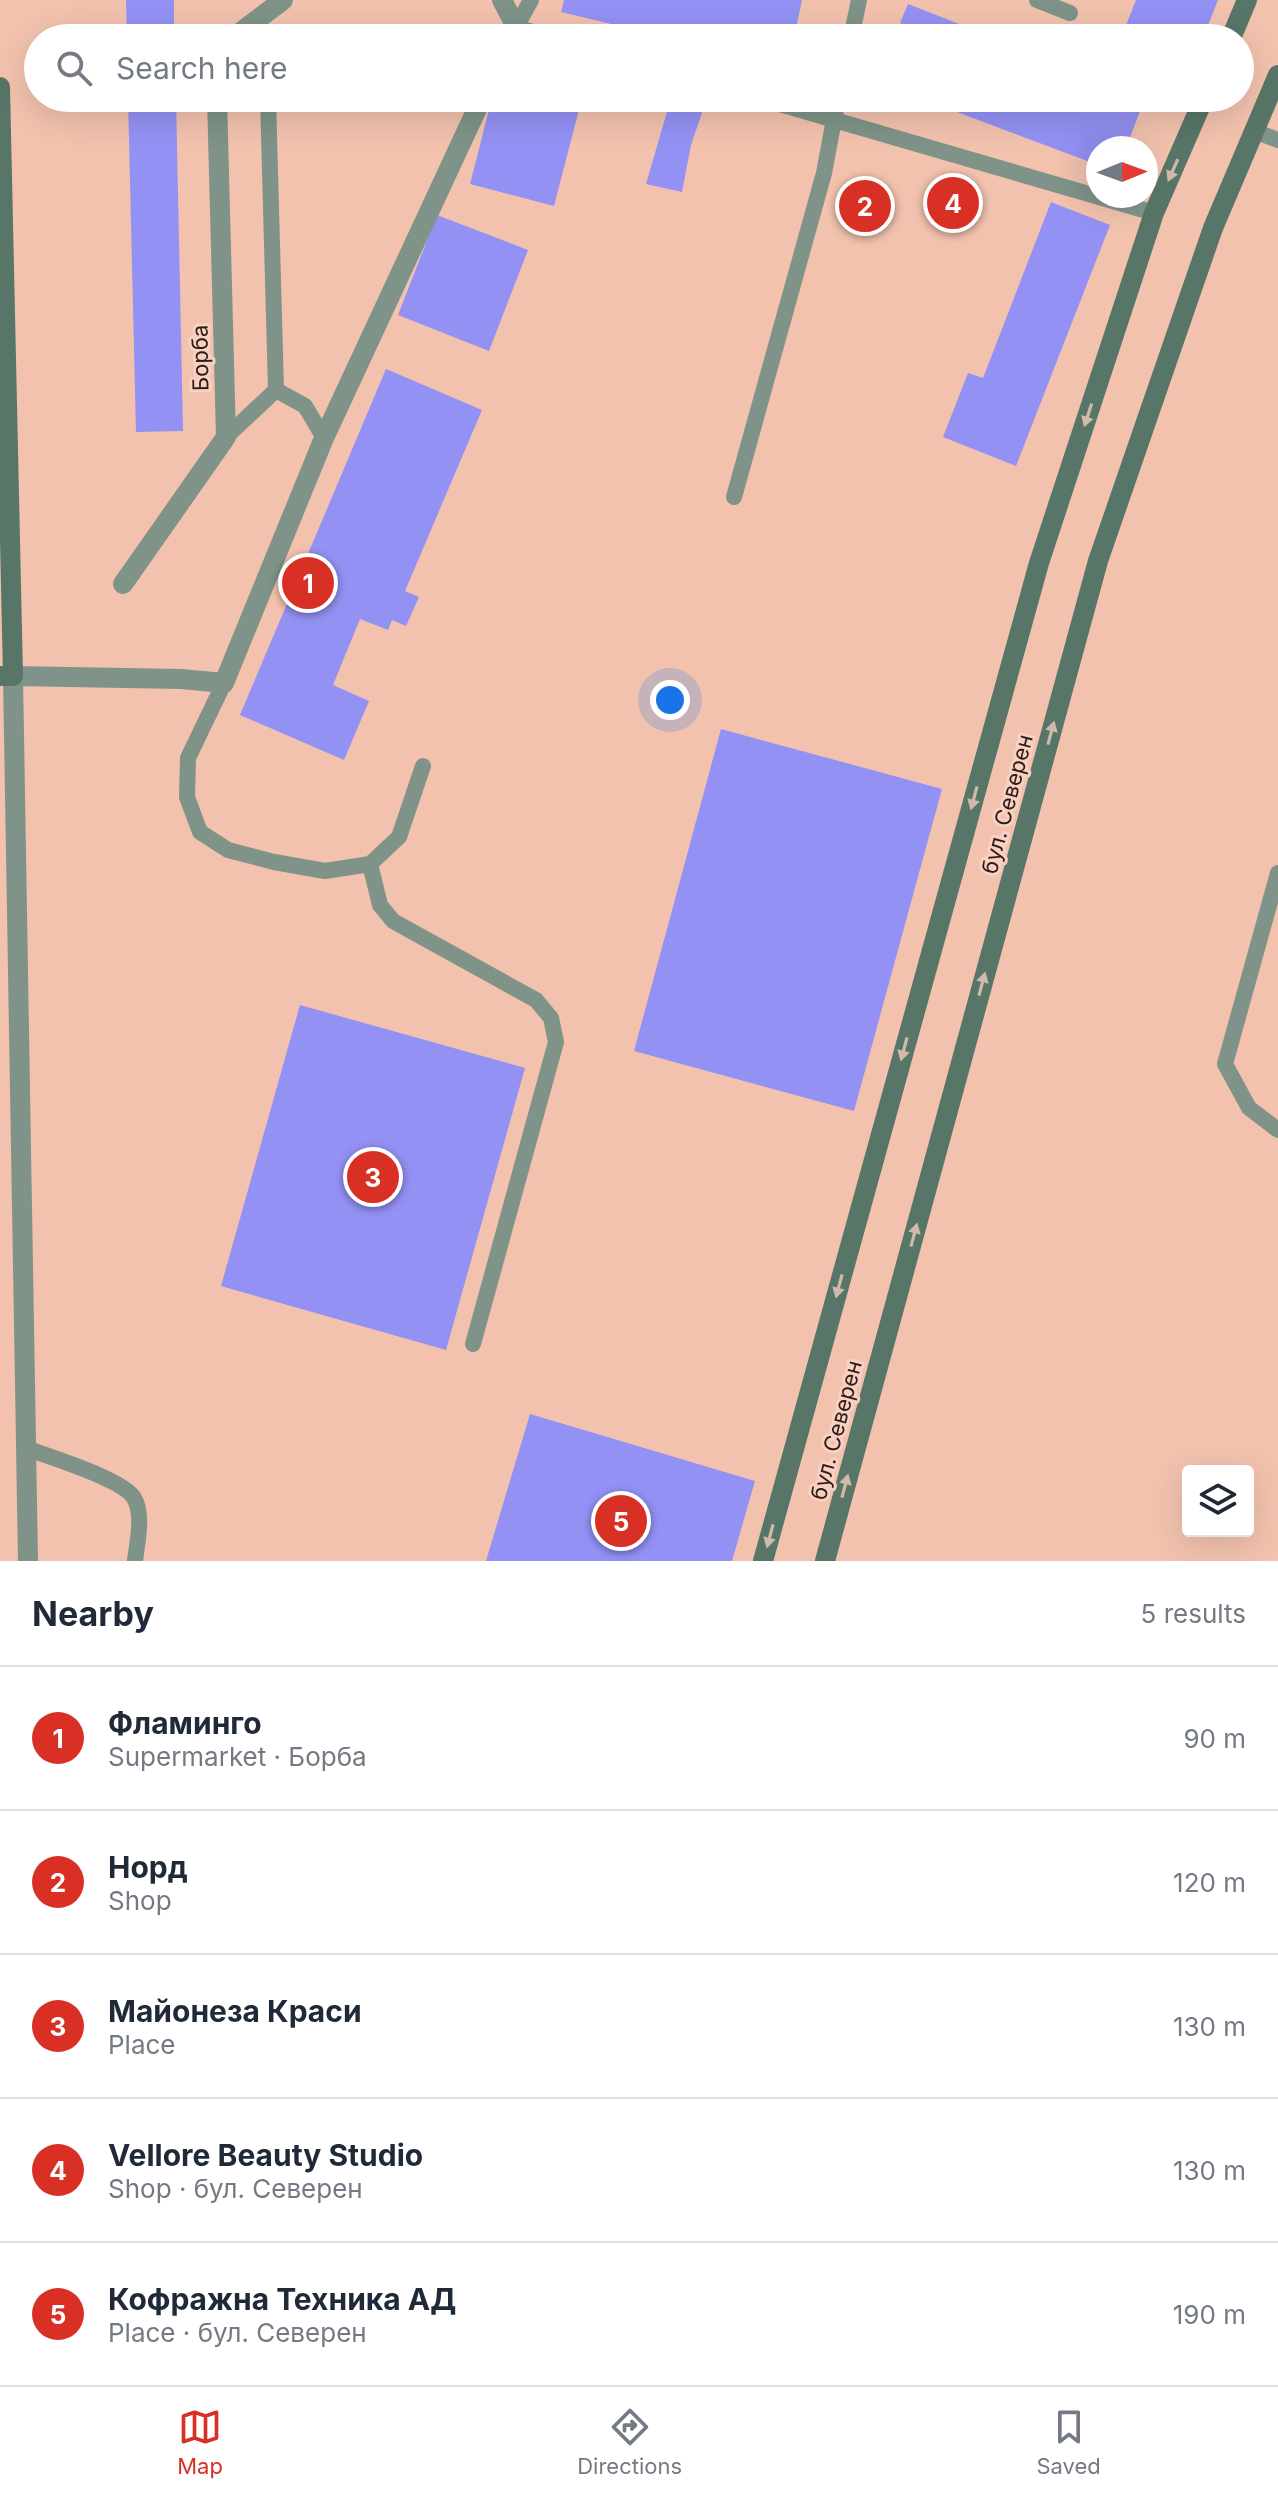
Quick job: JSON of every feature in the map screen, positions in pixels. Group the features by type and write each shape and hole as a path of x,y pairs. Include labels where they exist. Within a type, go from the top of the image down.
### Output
{"main road":[{"path":"1237,24 1247,0"},
{"name":"бул. Северен","path":"825,1561 1098,561 1213,228 1278,75"},
{"path":"0,87 6,676"},
{"name":"бул. Северен","path":"763,1561 1039,563 1154,213 1198,112"}],"street":[{"path":"251,24 283,0"},
{"path":"502,0 510,24"},
{"name":"Борба","path":"217,112 226,437"},
{"path":"28,1561 6,676 181,679 224,683 324,438 475,112"},
{"path":"123,584 226,437"}],"lane":[{"path":"518,24 531,0"},
{"path":"854,24 859,0"},
{"path":"1037,0 1070,13"},
{"path":"226,437 276,390 268,112"},
{"path":"807,112 1154,213"},
{"path":"734,497 824,173 835,112"},
{"path":"1254,131 1278,140"},
{"path":"276,390 305,406 324,438"},
{"path":"224,683 188,758 187,797 200,832 228,850 325,871 370,864 399,837 423,766"},
{"path":"370,864 380,905 393,921 536,1000 551,1018 556,1042 473,1344"},
{"path":"1278,873 1225,1064 1249,1108 1278,1130"},
{"path":"26,1448 113,1481 134,1498 139,1518 135,1561"}],"building":[{"path":"126,0 174,0 174,24 127,24"},
{"path":"564,0 802,0 797,24 611,24 561,12"},
{"path":"1136,0 1218,0 1209,24 1127,24"},
{"path":"908,4 959,24 903,24 900,23"},
{"path":"128,112 176,112 183,431 136,432"},
{"path":"488,112 578,112 554,206 470,184"},
{"path":"667,112 702,112 691,145 682,192 646,184"},
{"path":"957,112 1140,112 1131,136 1086,136 1086,160"},
{"path":"1051,202 1110,225 1016,466 943,437 968,373 983,378"},
{"path":"437,215 528,250 489,351 398,315"},
{"path":"386,369 482,410 405,591 419,597 406,626 392,620 388,630 360,619 333,685 369,701 344,760 240,715"},
{"path":"721,729 942,789 854,1111 634,1051"},
{"path":"300,1005 525,1068 446,1350 221,1286"},
{"path":"530,1414 755,1481 732,1561 486,1561"}],"place":[{"name":"Vellore Beauty Studio","path":"953,203"},
{"name":"Норд","path":"865,206"},
{"name":"Фламинго","path":"308,583"},
{"name":"Майонеза Краси","path":"373,1177"},
{"name":"Кофражна Техника АД","path":"621,1521"}]}
